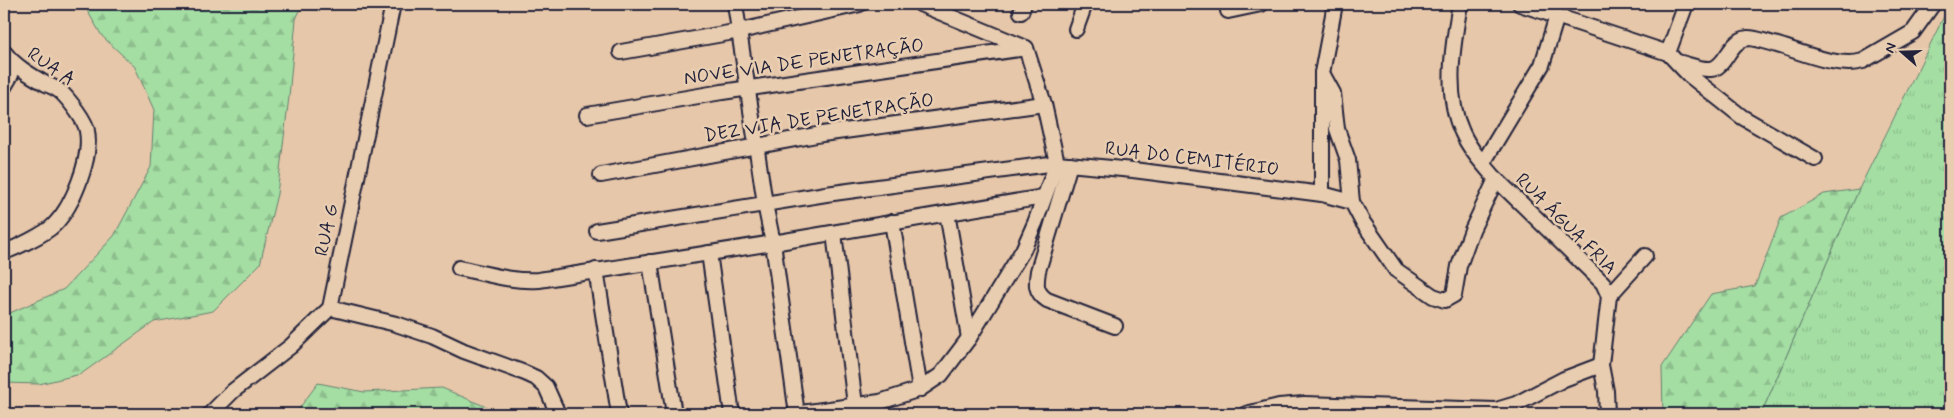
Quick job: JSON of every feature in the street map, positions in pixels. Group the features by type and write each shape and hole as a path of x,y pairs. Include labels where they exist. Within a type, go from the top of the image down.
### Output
{"street":[{"name":"RUA G","path":"330,308 393,4"},
{"path":"735,4 765,204 773,243 796,414 880,402 920,389 944,371 969,338 1023,250 1035,223 1043,196 1064,164"},
{"path":"621,52 740,31 860,4"},
{"path":"920,4 1026,48 1064,164 1036,286 1039,294 1047,300 1115,326"},
{"path":"1076,29 1086,4"},
{"path":"1228,11 1262,4"},
{"path":"1322,194 1322,74 1335,4"},
{"name":"RUA ÁGUA FRIA","path":"1460,4 1452,62 1456,118 1461,131 1483,164 1496,179 1603,283 1609,296 1601,365 1608,414"},
{"path":"1520,4 1672,57 1695,67 1713,69 1718,67 1740,40 1746,38 1764,41 1831,61 1855,64 1913,32 1933,4"},
{"path":"1672,57 1686,4"},
{"path":"1483,164 1542,65 1557,16"},
{"name":"NOVE VIA DE PENETRAÇÃO","path":"587,115 1026,48"},
{"name":"RUA A","path":"4,52 12,64 61,92 77,112 87,130 85,160 77,187 65,213 52,227 12,250 4,252"},
{"path":"1672,57 1689,75 1742,117 1815,159"},
{"path":"4,88 11,75 12,64"},
{"path":"1322,74 1329,85 1335,102 1337,129 1348,160 1352,202 1362,221 1396,270 1406,279 1440,299 1447,300 1454,295 1459,266 1472,230 1496,179"},
{"name":"DEZ VIA DE PENETRAÇÃO","path":"601,175 822,134 1044,104"},
{"name":"RUA DO CEMITÉRIO","path":"597,231 765,204 1064,164 1133,170 1322,194 1352,202"},
{"path":"459,268 529,281 834,233 1043,196"},
{"path":"947,214 969,338"},
{"path":"892,222 920,389"},
{"path":"834,233 855,405"},
{"path":"709,252 732,414"},
{"name":"RUA ÁGUA FRIA","path":"1609,296 1645,256"},
{"path":"650,262 674,414"},
{"path":"596,270 619,414"},
{"path":"210,414 233,392 291,346 330,308 396,324 432,336 464,351 536,378 546,387 558,414"},
{"path":"1246,414 1279,406 1304,404 1496,410 1516,404 1564,379 1601,365"}],"green space":[{"path":"86,4 303,4 296,19 277,194 260,264 213,311 154,322 81,374 39,384 4,383 4,322 10,313 64,289 114,236 151,167 154,110 135,67 102,36 85,7"},
{"path":"1950,4 1950,414 1761,414 1859,189"},
{"path":"1859,189 1761,414 1663,414 1662,367 1711,294 1755,286 1781,218 1824,194"},
{"path":"318,383 364,392 442,388 503,414 295,414"}]}
